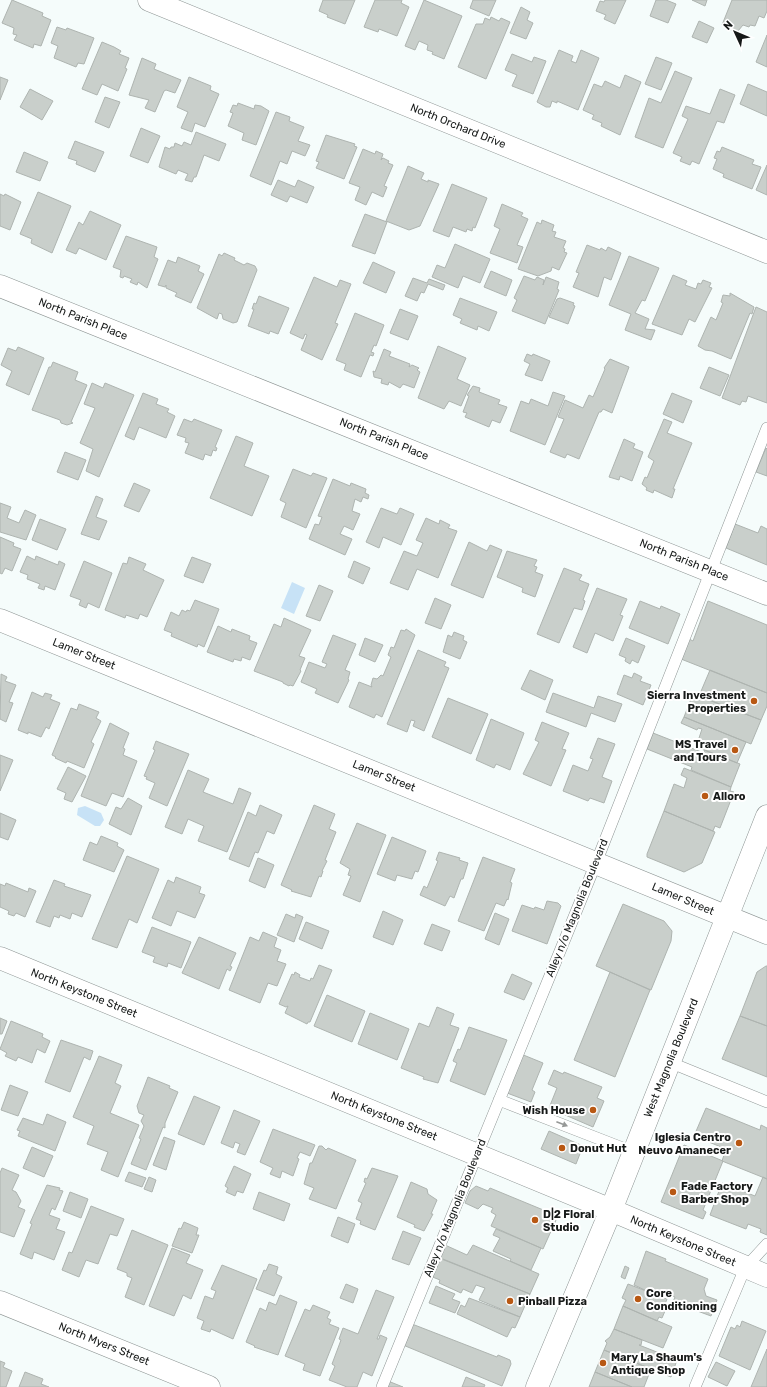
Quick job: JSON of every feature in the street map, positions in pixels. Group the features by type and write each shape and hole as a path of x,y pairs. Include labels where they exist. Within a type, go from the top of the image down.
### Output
{"street":[{"name":"North Orchard Drive","path":"149,0 767,252"},
{"name":"North Parish Place","path":"0,286 767,594"},
{"name":"Lamer Street","path":"0,620 767,933"},
{"name":"West Magnolia Boulevard","path":"537,1387 611,1210 767,816"},
{"name":"North Keystone Street","path":"0,958 477,1154 767,1276"},
{"name":"North Myers Street","path":"0,1302 209,1387"}],"lane":[{"name":"Alley n/o Magnolia Boulevard","path":"382,1387 596,863 767,428"},
{"path":"669,1062 767,1102"},
{"path":"499,1100 634,1152"},
{"path":"695,1387 745,1268 767,1244"}],"water":[{"path":"292,582 305,588 294,614 281,608"},
{"path":"85,806 101,813 104,820 100,826 95,826 77,815 78,808"}],"building":[{"path":"12,0 43,13 42,16 51,20 41,46 34,44 33,48 14,40 17,35 13,34 14,28 2,23"},
{"path":"323,0 355,0 345,24 327,17 328,15 319,11"},
{"path":"375,0 402,0 401,3 409,7 397,36 379,29 378,32 364,27"},
{"path":"424,0 462,16 444,59 432,54 433,52 427,50 428,45 419,41 415,50 405,46"},
{"path":"473,0 496,0 489,16 470,8"},
{"path":"605,0 626,0 615,24 604,19 606,15 596,11 600,1 604,2"},
{"path":"656,0 666,0 676,4 668,23 650,16"},
{"path":"692,0 707,0 705,6"},
{"path":"732,0 767,0 767,11 764,18 759,16 755,26 750,25 749,27 743,25 738,31 727,29 728,27 722,25"},
{"path":"521,7 530,12 527,20 533,23 526,39 510,33"},
{"path":"491,17 499,21 501,18 510,22 486,79 458,67 476,24 483,24 485,18 490,20"},
{"path":"699,21 714,28 707,43 692,37"},
{"path":"57,27 66,30 67,28 94,38 84,64 78,63 76,67 54,58 58,46 51,43"},
{"path":"767,35 767,67 756,62"},
{"path":"102,42 121,51 119,54 129,58 125,68 127,69 118,91 102,84 97,95 82,89"},
{"path":"559,50 573,56 571,61 576,63 581,50 599,58 578,110 557,101 557,103 552,101 550,107 546,107 537,102"},
{"path":"512,54 532,62 534,57 546,61 533,94 512,86 517,75 505,70"},
{"path":"656,57 672,63 661,90 645,84"},
{"path":"142,58 156,64 154,69 181,80 175,93 166,90 164,91 155,112 145,108 149,100 129,95"},
{"path":"675,71 692,78 663,148 635,137 649,98 661,103"},
{"path":"625,75 641,82 620,135 601,126 602,123 592,119 594,115 583,110 594,84 602,87 605,81 620,88"},
{"path":"0,77 8,80 0,100"},
{"path":"189,77 211,86 210,90 219,94 205,127 195,123 192,132 181,128 188,112 177,107"},
{"path":"748,84 767,92 767,116 740,104"},
{"path":"30,89 53,101 42,120 20,107"},
{"path":"720,89 735,95 724,123 717,121 699,164 692,161 690,165 680,161 682,157 673,153 688,119 682,116 686,106 710,114"},
{"path":"105,97 120,102 109,128 95,122"},
{"path":"238,103 254,109 255,105 261,106 269,111 256,145 242,140 244,133 228,126 233,113 230,112 233,105 237,106"},
{"path":"276,112 290,117 289,121 304,127 298,141 310,145 305,156 292,151 287,164 280,161 271,185 250,176"},
{"path":"141,128 160,136 148,163 130,156"},
{"path":"196,132 226,144 219,161 204,155 196,177 194,177 192,182 185,180 188,174 178,170 176,174 159,167 165,147 170,149 171,147 174,147 175,143 182,146 184,142 191,145"},
{"path":"326,135 355,144 354,146 357,147 344,179 316,168 319,162 316,161"},
{"path":"75,141 104,152 95,172 76,164 77,161 68,158"},
{"path":"722,147 754,160 752,164 761,167 752,189 723,177 724,174 713,169 717,159 714,158 717,151 720,152"},
{"path":"363,149 375,154 376,151 383,154 381,160 383,158 389,161 388,163 393,165 384,186 387,187 383,197 372,192 366,205 355,200 360,187 349,183"},
{"path":"24,152 48,162 40,181 16,172"},
{"path":"767,165 767,195 756,190"},
{"path":"408,166 424,173 421,179 439,184 420,226 409,230 386,221"},
{"path":"278,180 295,187 298,180 314,187 307,203 290,196 287,202 271,195"},
{"path":"452,184 487,198 475,228 473,227 472,231 467,229 466,232 453,227 449,237 433,231"},
{"path":"38,192 71,206 52,253 31,243 32,239 20,234"},
{"path":"0,194 4,196 5,194 21,202 10,230 0,226"},
{"path":"502,204 523,213 521,216 528,219 517,245 523,247 517,263 490,253 500,229 494,226"},
{"path":"90,211 121,225 106,260 79,248 76,254 66,250 79,222 83,225"},
{"path":"365,214 387,222 375,254 352,246"},
{"path":"542,220 554,225 552,231 556,232 554,237 566,241 563,248 565,249 564,252 567,253 559,270 552,267 551,271 538,276 518,269 537,222 541,224"},
{"path":"126,236 157,247 154,257 158,259 147,288 138,282 137,285 130,282 132,279 124,276 123,278 120,277 121,270 113,267"},
{"path":"455,244 490,259 480,283 463,276 458,288 432,277 437,265 445,268"},
{"path":"587,245 600,250 601,248 606,251 608,247 621,253 611,280 604,277 598,297 573,287 579,273 576,272"},
{"path":"224,253 235,258 234,260 244,265 247,263 255,266 257,270 237,322 233,323 223,319 222,314 219,313 217,319 197,308 219,254 222,256"},
{"path":"629,256 659,268 645,301 642,300 635,313 649,319 645,329 655,330 651,340 625,330 631,314 609,305"},
{"path":"178,257 200,266 198,271 204,274 191,303 175,296 177,293 166,288 166,285 165,287 158,285 168,260 176,263"},
{"path":"373,262 395,272 386,293 363,283"},
{"path":"491,271 512,280 506,296 484,287"},
{"path":"673,275 687,281 685,285 696,289 698,283 701,284 703,280 711,283 709,287 712,288 695,322 689,319 682,335 652,324"},
{"path":"524,276 535,280 537,277 544,280 543,285 546,277 559,282 557,289 559,290 545,324 512,311 517,300 514,298"},
{"path":"314,277 337,287 340,280 351,284 335,323 338,324 322,360 301,350 307,335 305,334 303,339 290,333"},
{"path":"413,278 427,283 429,279 445,285 443,290 428,284 424,293 421,292 417,301 405,296"},
{"path":"730,293 754,307 752,314 750,313 731,359 698,346 711,317 716,320 723,303 721,302 723,295 730,296"},
{"path":"259,296 289,308 278,334 270,331 269,334 248,326 254,309 252,309 254,303 256,304"},
{"path":"460,298 497,312 489,331 478,326 477,330 460,323 462,319 453,315"},
{"path":"560,298 574,303 573,305 575,306 568,324 549,317 557,299"},
{"path":"756,307 767,312 767,403 748,396 746,402 742,401 740,405 722,398"},
{"path":"400,309 418,316 408,340 390,333"},
{"path":"355,313 384,325 376,346 374,345 371,352 374,353 373,356 370,355 361,377 344,370 346,364 336,360"},
{"path":"438,346 466,358 457,379 470,385 461,406 449,401 444,409 418,398"},
{"path":"18,347 44,358 29,395 6,385 12,371 1,365 8,348 16,351"},
{"path":"384,349 391,352 389,356 410,364 409,367 412,365 419,368 417,370 420,372 414,388 403,384 400,388 389,382 388,385 381,383 382,379 374,377 373,371 375,372"},
{"path":"527,354 532,356 533,354 550,361 542,381 525,375 530,364 524,361"},
{"path":"610,359 629,367 612,413 603,409 599,412 579,459 567,454 565,458 550,452 564,419 558,417 565,400 583,408 589,395 593,397 605,369 604,368"},
{"path":"53,362 78,372 75,380 87,385 71,422 73,423 67,425 61,423 60,420 32,410 49,367 51,367"},
{"path":"709,367 729,375 720,396 700,388"},
{"path":"92,383 103,388 105,383 134,395 99,477 86,471 93,449 80,443 95,408 84,404"},
{"path":"473,386 480,388 479,392 500,400 498,404 507,407 500,423 492,420 489,427 465,417 467,413 463,412 469,396 467,395"},
{"path":"553,392 565,396 545,445 510,431 521,401 529,404 531,399 548,406"},
{"path":"143,393 158,399 156,404 169,409 167,412 175,416 166,438 139,427 134,440 125,436"},
{"path":"672,393 692,401 683,423 663,414"},
{"path":"184,419 192,422 194,419 222,430 215,447 217,448 216,451 213,450 211,456 205,454 203,460 185,453 189,443 185,442 186,438 177,435"},
{"path":"664,419 672,422 667,433 692,443 673,489 675,489 672,498 654,490 653,493 646,490 647,488 642,484 645,477 647,478 654,461 648,457"},
{"path":"236,436 253,443 244,466 269,476 252,516 210,498"},
{"path":"624,439 635,444 633,448 643,452 632,481 620,476 619,480 609,477"},
{"path":"766,448 767,449 767,476 756,472"},
{"path":"65,452 86,460 78,480 57,472"},
{"path":"293,469 311,476 313,473 327,478 306,528 281,517 286,503 280,500"},
{"path":"333,479 350,486 351,483 366,489 365,493 369,495 368,499 363,497 361,502 355,499 352,511 360,514 353,530 344,526 340,534 352,539 345,555 309,539 315,524 319,525 322,517 318,516"},
{"path":"134,483 150,490 139,512 124,506"},
{"path":"96,496 103,499 96,517 107,521 99,540 81,534"},
{"path":"0,503 11,507 7,518 19,523 25,510 36,515 26,540 0,532"},
{"path":"381,508 397,514 400,508 414,514 401,545 383,537 379,548 366,542"},
{"path":"426,518 439,524 440,520 450,525 448,528 457,531 438,578 417,569 408,590 390,583 404,551 417,556 423,543 416,540"},
{"path":"40,519 66,529 57,550 32,540"},
{"path":"735,524 758,533 761,526 767,529 767,565 726,548"},
{"path":"0,537 14,543 13,546 21,549 12,571 5,568 2,574 0,573"},
{"path":"469,542 487,551 490,545 502,550 483,598 451,585"},
{"path":"507,551 537,560 534,566 537,567 535,572 543,575 535,597 522,592 523,588 497,577"},
{"path":"27,556 35,560 36,556 58,565 59,561 65,564 55,590 45,586 44,590 38,588 40,584 27,579 28,575 20,572"},
{"path":"129,557 146,564 143,570 164,580 147,617 140,614 138,619 126,615 125,618 105,610 123,563 127,564"},
{"path":"192,557 211,564 203,583 184,576"},
{"path":"84,561 112,573 99,608 88,603 86,608 79,605 81,600 70,596"},
{"path":"354,561 370,568 363,584 348,577"},
{"path":"564,568 582,575 579,580 589,584 583,600 585,601 582,610 574,608 559,643 537,634"},
{"path":"319,585 333,591 320,621 306,616"},
{"path":"597,588 627,599 620,615 623,616 613,641 595,633 587,653 573,647"},
{"path":"435,598 451,605 441,629 425,623"},
{"path":"195,600 219,609 204,647 198,644 197,647 171,636 172,633 164,630 171,612 179,616 182,610 186,612 187,610 190,611"},
{"path":"640,601 660,609 661,606 680,614 668,644 629,628"},
{"path":"708,601 767,625 767,693 681,659 689,639 693,641"},
{"path":"284,618 311,630 299,656 305,658 300,670 301,671 293,686 289,686 283,682 254,671 274,624 281,627"},
{"path":"218,626 231,632 232,629 250,636 249,640 257,643 250,660 242,657 241,661 234,659 233,662 207,652"},
{"path":"406,629 415,635 382,717 376,714 374,718 349,707 359,682 372,687 371,685 373,678 377,679 381,675 383,676 391,657 388,655 391,647 394,648 401,630 405,631"},
{"path":"454,632 464,636 463,640 467,642 460,659 443,652 448,635 452,637"},
{"path":"333,635 356,644 345,670 350,672 349,680 338,703 315,693 317,689 301,682 309,662 325,668 327,664 322,662"},
{"path":"365,638 383,645 375,662 359,655"},
{"path":"626,638 645,646 638,663 632,660 630,664 625,661 626,658 619,655"},
{"path":"418,650 446,662 444,666 449,668 424,731 413,726 415,721 411,720 407,732 387,724"},
{"path":"530,670 553,680 545,700 521,689"},
{"path":"710,670 767,693 767,706 761,720 699,696"},
{"path":"634,673 642,677 640,681 651,685 643,705 617,694 624,675 632,678"},
{"path":"1,674 7,677 5,681 16,685 9,702 13,703 6,722 0,719"},
{"path":"32,692 43,697 45,693 52,695 50,699 60,703 49,729 46,727 41,737 18,730"},
{"path":"553,693 594,708 598,696 622,704 615,722 591,713 586,727 546,712"},
{"path":"693,694 761,720 751,744 684,717"},
{"path":"448,698 488,714 471,754 432,737"},
{"path":"79,704 99,712 96,718 101,721 91,742 94,744 84,768 67,761 66,763 52,755 71,708 77,710"},
{"path":"684,717 746,742 737,763 696,747 702,729 698,728 697,730 681,723"},
{"path":"491,719 524,733 510,770 496,764 494,768 476,760"},
{"path":"542,722 569,733 562,749 566,750 551,786 523,774 539,742 535,740"},
{"path":"110,723 129,733 123,748 125,749 123,755 137,761 123,797 112,793 106,806 81,796"},
{"path":"653,733 704,753 705,750 740,764 731,787 691,770 692,767 647,749"},
{"path":"598,738 615,744 602,777 612,781 604,803 590,798 588,801 563,791 573,765 588,771 593,759 590,758"},
{"path":"156,741 189,754 167,806 149,798 155,783 146,779 147,777 144,776 155,750 153,749"},
{"path":"0,755 13,760 0,791"},
{"path":"68,767 86,776 72,802 64,799 66,793 57,789"},
{"path":"684,768 731,787 730,791 734,792 720,828 715,826 713,831 664,811 674,784 684,788 687,778 681,775"},
{"path":"188,770 209,779 203,792 233,804 239,788 251,793 227,852 198,841 204,826 188,819 182,834 165,827"},
{"path":"128,798 142,806 131,835 109,824 116,807 121,809"},
{"path":"260,805 282,815 274,834 267,831 258,853 255,852 249,867 229,859 248,812 256,816"},
{"path":"314,805 335,814 329,829 336,832 325,860 327,861 321,877 319,876 311,897 291,891 292,890 281,885"},
{"path":"664,811 715,832 702,863 684,872 647,857"},
{"path":"0,813 16,820 8,840 0,837"},
{"path":"357,823 386,835 360,902 343,895 351,876 348,875 350,869 340,863"},
{"path":"101,836 118,843 117,846 124,850 114,872 83,860 90,842 97,845"},
{"path":"392,837 426,851 418,872 415,871 412,879 397,875 395,881 377,874"},
{"path":"439,852 460,858 459,860 468,863 463,879 461,879 454,898 450,896 445,906 420,895 424,886 427,888 438,861 436,860"},
{"path":"127,856 159,869 137,923 129,919 117,948 92,939"},
{"path":"483,857 515,869 510,882 512,883 508,900 507,899 504,906 496,903 484,931 458,921"},
{"path":"258,858 274,865 265,888 249,881"},
{"path":"176,877 201,887 199,893 205,895 195,918 177,911 171,926 152,918 168,880 174,883"},
{"path":"54,880 65,884 64,886 91,895 82,917 72,913 70,919 60,915 59,918 54,916 50,927 36,922"},
{"path":"6,883 28,892 29,888 36,891 25,917 16,913 14,916 8,914 9,911 0,907 0,884 5,886"},
{"path":"547,901 558,903 561,906 547,944 512,931 522,905 534,909 535,907 544,910"},
{"path":"623,904 664,921 672,931 671,941 651,990 596,966"},
{"path":"383,911 403,920 393,945 373,937"},
{"path":"495,913 509,919 499,945 485,939"},
{"path":"286,914 295,918 296,914 303,917 294,942 277,935"},
{"path":"306,922 329,931 322,949 299,939"},
{"path":"432,924 450,931 442,951 424,944"},
{"path":"152,927 191,942 181,968 168,963 167,967 153,962 155,957 142,952"},
{"path":"263,932 277,938 274,947 281,950 277,961 286,964 277,986 268,983 260,1003 229,990 250,937 259,941"},
{"path":"199,937 236,953 230,966 232,967 230,971 227,969 219,989 182,973"},
{"path":"319,965 332,970 310,1022 307,1024 285,1013 288,1006 286,1007 279,1004 292,974 294,975 295,972 300,975 299,977 310,981 311,978 313,979"},
{"path":"766,966 767,1026 740,1016 757,972"},
{"path":"610,972 650,990 615,1077 574,1060"},
{"path":"512,974 532,983 524,1000 504,992"},
{"path":"327,995 365,1011 352,1042 314,1026"},
{"path":"437,1007 454,1014 450,1025 459,1028 438,1083 423,1079 424,1077 401,1068 419,1023 429,1027"},
{"path":"370,1013 409,1029 397,1060 358,1044"},
{"path":"740,1016 767,1026 767,1077 722,1059"},
{"path":"0,1018 7,1021 2,1034 0,1034"},
{"path":"11,1021 43,1034 42,1037 50,1041 45,1053 37,1049 32,1063 18,1057 16,1061 5,1056 7,1053 0,1049"},
{"path":"469,1027 507,1040 485,1095 450,1081 457,1063 453,1061 458,1049 460,1050"},
{"path":"61,1040 93,1051 90,1060 84,1057 70,1092 45,1082"},
{"path":"521,1054 543,1063 532,1090 535,1092 531,1102 507,1093"},
{"path":"99,1056 122,1065 115,1083 121,1086 110,1113 139,1125 118,1177 101,1170 108,1152 87,1144 94,1126 73,1117"},
{"path":"554,1070 563,1074 564,1072 602,1087 597,1098 604,1101 593,1127 549,1108 557,1088 548,1084"},
{"path":"148,1077 170,1086 169,1088 178,1092 165,1123 165,1128 163,1127 146,1170 131,1164 141,1139 139,1138 144,1126 141,1121 144,1115 139,1113 137,1106"},
{"path":"10,1085 28,1092 18,1116 1,1110"},
{"path":"194,1096 220,1107 204,1145 178,1134"},
{"name":"Iglesia Centro Neuvo Amanecer","path":"706,1108 760,1130 761,1125 767,1128 767,1179 722,1161 726,1149 694,1136"},
{"path":"234,1110 260,1121 245,1155 237,1152 240,1144 235,1142 233,1148 221,1143"},
{"path":"47,1114 66,1122 55,1151 18,1136 20,1131 17,1130 23,1118 43,1125"},
{"path":"273,1129 315,1145 310,1156 300,1152 293,1176 282,1171 280,1178 270,1174 273,1168 260,1162"},
{"name":"Donut Hut","path":"549,1131 583,1146 576,1164 541,1149"},
{"path":"164,1137 175,1141 166,1170 153,1165"},
{"path":"684,1145 723,1161 703,1210 706,1212 703,1219 661,1202"},
{"path":"319,1146 322,1146 326,1150 328,1148 356,1160 336,1209 309,1199 314,1188 304,1184 310,1163 312,1163"},
{"path":"32,1147 53,1156 44,1177 23,1168"},
{"path":"234,1166 251,1174 243,1193 237,1191 235,1196 226,1192 228,1188 225,1186"},
{"path":"2,1168 19,1175 12,1190 16,1192 21,1201 18,1207 25,1210 14,1237 0,1232 0,1173"},
{"path":"372,1168 398,1176 375,1230 360,1224 361,1221 356,1219 362,1203 358,1201 366,1183 364,1182 365,1178 367,1179"},
{"path":"129,1172 146,1178 142,1187 125,1181"},
{"path":"149,1177 156,1180 152,1192 144,1189"},
{"path":"763,1177 767,1179 767,1235 760,1232 761,1229 748,1224 746,1229 710,1215 722,1183 755,1196"},
{"path":"411,1182 427,1189 428,1194 437,1200 431,1214 433,1214 424,1231 397,1217"},
{"path":"47,1185 60,1188 59,1190 63,1191 55,1210 52,1208 49,1215 60,1219 56,1229 65,1232 54,1260 34,1252 32,1259 20,1254 32,1224 30,1223"},
{"path":"476,1186 488,1191 490,1188 553,1214 556,1220 543,1249 491,1226 496,1215 491,1212 493,1208 483,1204 478,1209 465,1203 470,1191"},
{"path":"70,1192 88,1199 81,1218 63,1211"},
{"path":"259,1192 290,1204 284,1221 253,1209"},
{"path":"91,1206 124,1219 117,1236 110,1234 98,1264 86,1260 79,1277 62,1270 69,1252 72,1253"},
{"path":"338,1217 355,1224 348,1243 331,1236"},
{"path":"184,1222 198,1228 196,1235 199,1235 192,1253 172,1246 179,1228 181,1229"},
{"path":"496,1229 541,1248 531,1270 510,1261 511,1259 493,1251 500,1238 493,1235"},
{"path":"132,1230 168,1245 144,1305 125,1297 132,1278 127,1276 127,1273 117,1269"},
{"path":"403,1231 421,1238 409,1265 392,1259"},
{"path":"445,1245 467,1255 473,1245 539,1274 530,1294 439,1258"},
{"path":"172,1248 190,1255 186,1263 203,1270 191,1299 183,1295 174,1316 149,1306"},
{"path":"646,1251 666,1259 665,1261 708,1279 704,1289 706,1296 717,1300 711,1316 673,1302 675,1297 660,1291 658,1296 634,1285"},
{"path":"438,1257 530,1294 520,1317 479,1300 485,1288 476,1285 472,1293 463,1289 461,1293 439,1283 440,1280 430,1276"},
{"path":"269,1264 278,1267 276,1274 282,1277 274,1296 256,1289 264,1270 266,1271"},
{"path":"222,1265 257,1279 233,1339 211,1329 210,1332 201,1329 204,1321 197,1318 205,1296 213,1299 216,1291 211,1289"},
{"path":"625,1266 629,1268 625,1279 621,1277"},
{"path":"346,1284 358,1289 353,1303 340,1298"},
{"path":"628,1284 667,1299 665,1304 668,1304 662,1318 659,1317 657,1321 623,1306 626,1300 622,1298"},
{"path":"436,1286 455,1294 452,1299 460,1302 455,1313 429,1303"},
{"path":"376,1290 394,1297 377,1339 379,1339 380,1335 387,1338 372,1376 363,1372 357,1387 347,1387 329,1380 335,1366 332,1364 341,1340 339,1339 343,1328 358,1334"},
{"path":"280,1295 297,1302 278,1355 254,1347 255,1346 246,1342 260,1308 266,1311 269,1302 276,1305"},
{"path":"469,1298 520,1317 515,1328 512,1327 507,1337 457,1314 461,1305 465,1307"},
{"path":"313,1305 330,1312 327,1318 331,1320 329,1324 339,1328 320,1376 303,1370 305,1364 285,1356 305,1309 310,1311"},
{"path":"623,1306 672,1327 663,1348 614,1329"},
{"path":"742,1321 766,1331 750,1370 719,1356 731,1327 735,1329 737,1325 740,1327"},
{"path":"412,1324 497,1357 498,1355 510,1360 511,1364 502,1386 403,1345"},
{"path":"614,1329 642,1340 641,1345 639,1345 677,1360 671,1377 604,1350 607,1343 605,1341 610,1337"},
{"path":"767,1349 767,1387 751,1387"},
{"path":"604,1350 651,1369 644,1387 632,1387 595,1372"},
{"path":"0,1361 5,1363 3,1367 12,1371 6,1387 0,1387"},
{"path":"716,1362 735,1371 727,1386 708,1377"},
{"path":"25,1372 43,1379 41,1384 49,1387 19,1387"},
{"path":"595,1372 632,1387 589,1387"},
{"path":"466,1377 485,1385 484,1387 462,1387"},
{"path":"388,1381 403,1387 386,1387"}],"place":[{"name":"Sierra Investment Properties","path":"754,701"},
{"name":"MS Travel and Tours","path":"735,750"},
{"name":"Alloro","path":"705,796"},
{"name":"Wish House","path":"593,1110"},
{"name":"Iglesia Centro Neuvo Amanecer","path":"739,1143"},
{"name":"Donut Hut","path":"562,1148"},
{"name":"Fade Factory Barber Shop","path":"673,1192"},
{"name":"D|2 Floral Studio","path":"535,1220"},
{"name":"Core Conditioning","path":"638,1299"},
{"name":"Pinball Pizza","path":"510,1301"},
{"name":"Mary La Shaum's Antique Shop","path":"603,1363"}]}
